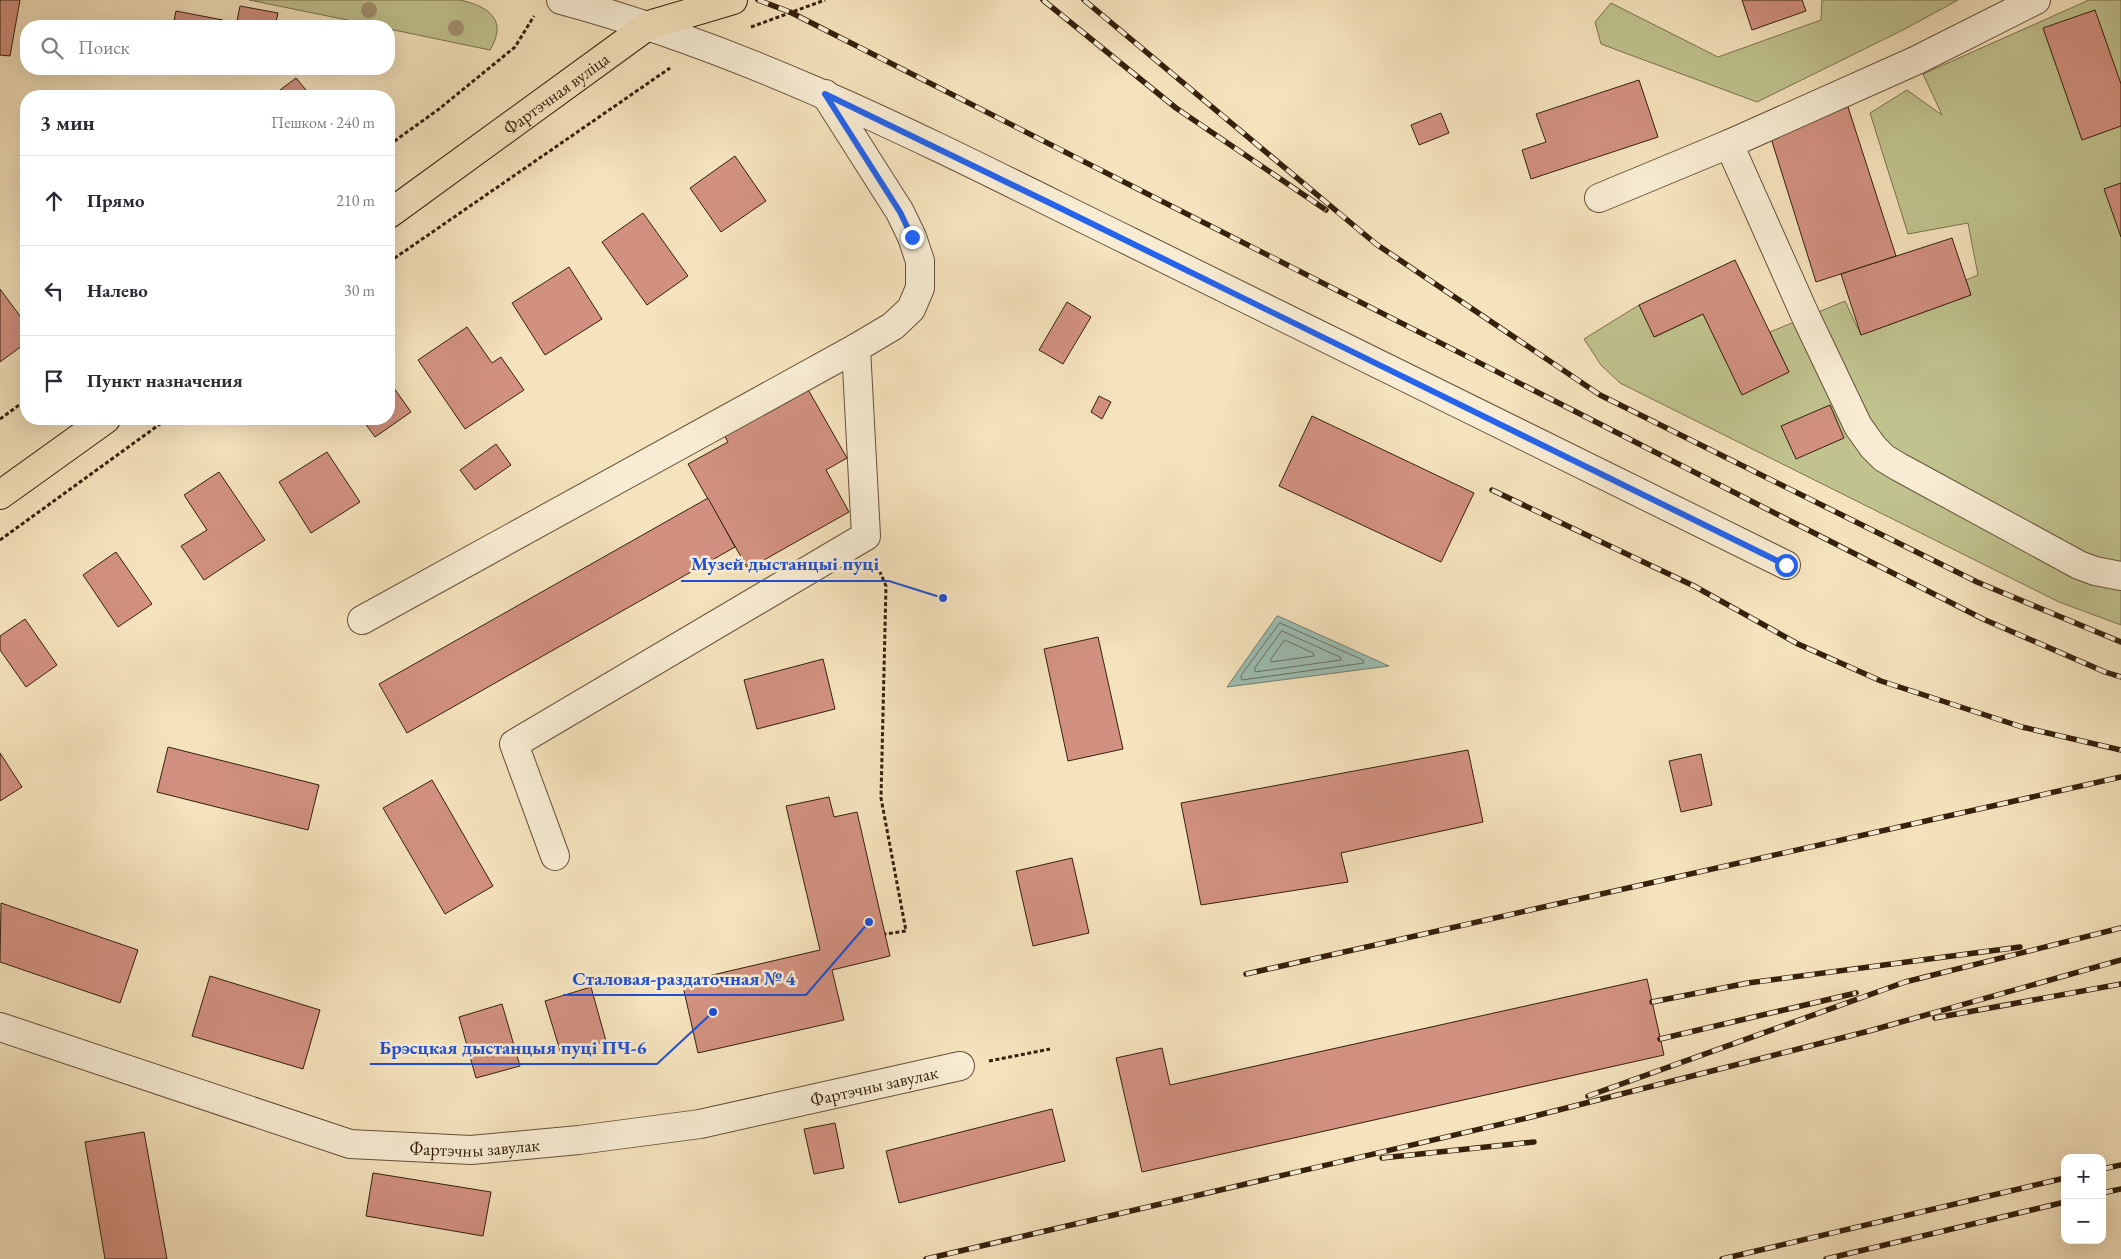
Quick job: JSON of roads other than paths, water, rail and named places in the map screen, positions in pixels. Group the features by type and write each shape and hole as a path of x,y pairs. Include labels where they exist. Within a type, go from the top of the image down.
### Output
{"main road":[{"name":"Фартэчная вуліца","path":"395,210 649,25 733,0"},
{"path":"0,495 98,425"}],"street":[{"path":"1599,198 1729,144 1917,60 2036,0"},
{"path":"550,4 649,25 825,94 1786,565"},
{"path":"362,620 856,348 893,326 911,309 920,288 920,261 912,237 900,212 825,94"},
{"path":"1729,144 1818,342 1858,426 1873,447 1884,458 1899,467 2079,565 2095,571 2121,576"},
{"path":"555,856 514,744 866,536 856,348"},
{"name":"Фартэчны завулак","path":"0,1027 350,1144 462,1149 580,1140 700,1124 960,1066"}],"water":[{"path":"1278,616 1389,666 1227,687"}],"railway":[{"path":"758,0 790,12 1983,619 2105,672 2121,677"},
{"path":"1043,0 1176,108 1326,210"},
{"path":"1084,0 1376,244 1600,395 1977,582 2121,642"},
{"path":"1492,490 1694,586 1798,644 1881,681 2022,727 2121,750"},
{"path":"1246,974 2121,777"},
{"path":"1588,1096 1905,982 2121,928"},
{"path":"1652,1002 1748,983 2020,947"},
{"path":"926,1259 1527,1118 1869,1031 2121,960"},
{"path":"1935,1018 2121,984"},
{"path":"1660,1039 1856,993"},
{"path":"1382,1158 1534,1142"},
{"path":"2106,1168 2121,1165"},
{"path":"1722,1259 2061,1179"},
{"path":"2106,1192 2121,1189"},
{"path":"1826,1259 2061,1203"}],"place":[{"name":"Музей дыстанцыі пуці","path":"943,598"},
{"name":"Сталовая-раздаточная № 4","path":"869,922"},
{"name":"Брэсцкая дыстанцыя пуці ПЧ-6","path":"713,1012"}]}
